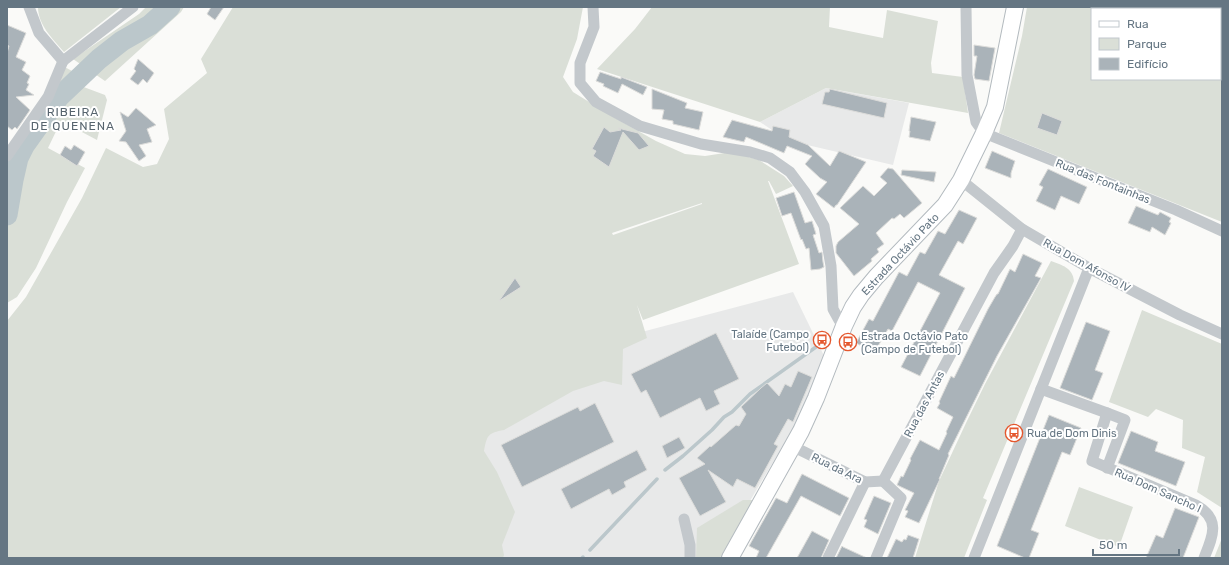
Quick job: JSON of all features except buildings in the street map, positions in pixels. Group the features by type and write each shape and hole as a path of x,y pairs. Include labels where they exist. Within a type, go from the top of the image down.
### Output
{"street":[{"path":"29,7 39,33 63,61"},
{"path":"7,156 48,97 63,61 133,7"},
{"path":"593,7 594,27 580,63 580,83 596,102 640,126 701,144 757,154 770,158 790,172 805,192 824,226 831,266 833,309 844,326"},
{"path":"966,7 968,75 976,122 984,133"},
{"name":"Estrada Octávio Pato","path":"730,558 801,431 816,398 844,326 861,295 876,277 936,215 961,180 984,133 995,106 1015,7"},
{"name":"Rua das Fontainhas","path":"984,133 1176,210 1222,231"},
{"name":"Rua Dom Afonso IV","path":"961,180 1022,229 1090,268 1180,315 1222,334"},
{"name":"Rua das Antas","path":"883,481 991,280 1022,229"},
{"path":"974,558 1090,268"},
{"name":"Rua Dom Sancho I","path":"1041,389 1125,420 1107,468"},
{"name":"Rua Dom Sancho I","path":"1107,413 1092,462 1196,505 1208,513 1211,519 1213,535 1204,558"},
{"name":"Rua da Ara","path":"792,446 865,482 883,481"},
{"path":"876,558 901,498 883,481"},
{"path":"828,558 865,482"},
{"path":"684,519 690,545 690,558"}],"shaded area":[{"path":"826,88 909,103 893,165 773,137 775,132 760,122"},
{"path":"793,292 827,362 804,410 716,558 478,558 474,433 615,339"}],"green space":[{"path":"38,7 121,7 64,52 43,26"},
{"path":"146,7 184,7 181,12 105,81 73,59 139,14"},
{"path":"233,7 583,7 577,39 563,77 573,92 656,141 685,154 705,156 731,152 759,160 784,176 793,186 776,194 768,181 799,264 643,320 637,305 647,338 623,349 622,385 604,381 573,391 504,430 491,434 487,438 484,451 497,472 515,512 502,545 504,555 503,558 7,558 7,321 26,297 82,198 106,148 143,167 157,164 169,139 164,109 207,73 201,59","holes":["702,203 613,235 612,233"]},
{"path":"652,7 830,7 829,27 883,38 887,10 938,21 931,63 932,73 963,77 968,113 826,88 760,122 597,69 635,29"},
{"path":"1027,7 1222,7 1222,222 999,133 1022,36"},
{"path":"64,67 79,77 83,82 81,86 105,95 107,100 97,140 61,121 48,148 85,168 67,202 36,268 17,297 7,303 7,163 48,106 59,84 59,69"},
{"path":"1051,261 1069,270 1072,273 1074,281 983,498 987,500 964,558 915,558 939,481 985,384"},
{"path":"1142,310 1222,344 1222,508 1197,492 1205,457 1182,448 1183,420 1156,409 1148,417 1109,402"},
{"path":"1079,487 1133,507 1119,547 1065,526"},
{"path":"743,500 753,500 720,558 696,558 697,528"},
{"path":"1222,538 1222,558 1214,558"}],"waterway":[{"path":"7,215 18,158 24,146 59,97 99,59 122,41 150,25 170,7"},
{"path":"665,470 683,456 750,394 816,347"},
{"path":"590,550 657,479"}],"place":[{"name":"Talaíde (Campo Futebol)","path":"822,340"},
{"name":"Estrada Octávio Pato (Campo de Futebol)","path":"848,342"},
{"name":"Rua de Dom Dinis","path":"1014,433"}],"district":[{"name":"RIBEIRA DE QUENENA","path":"73,119"}]}
